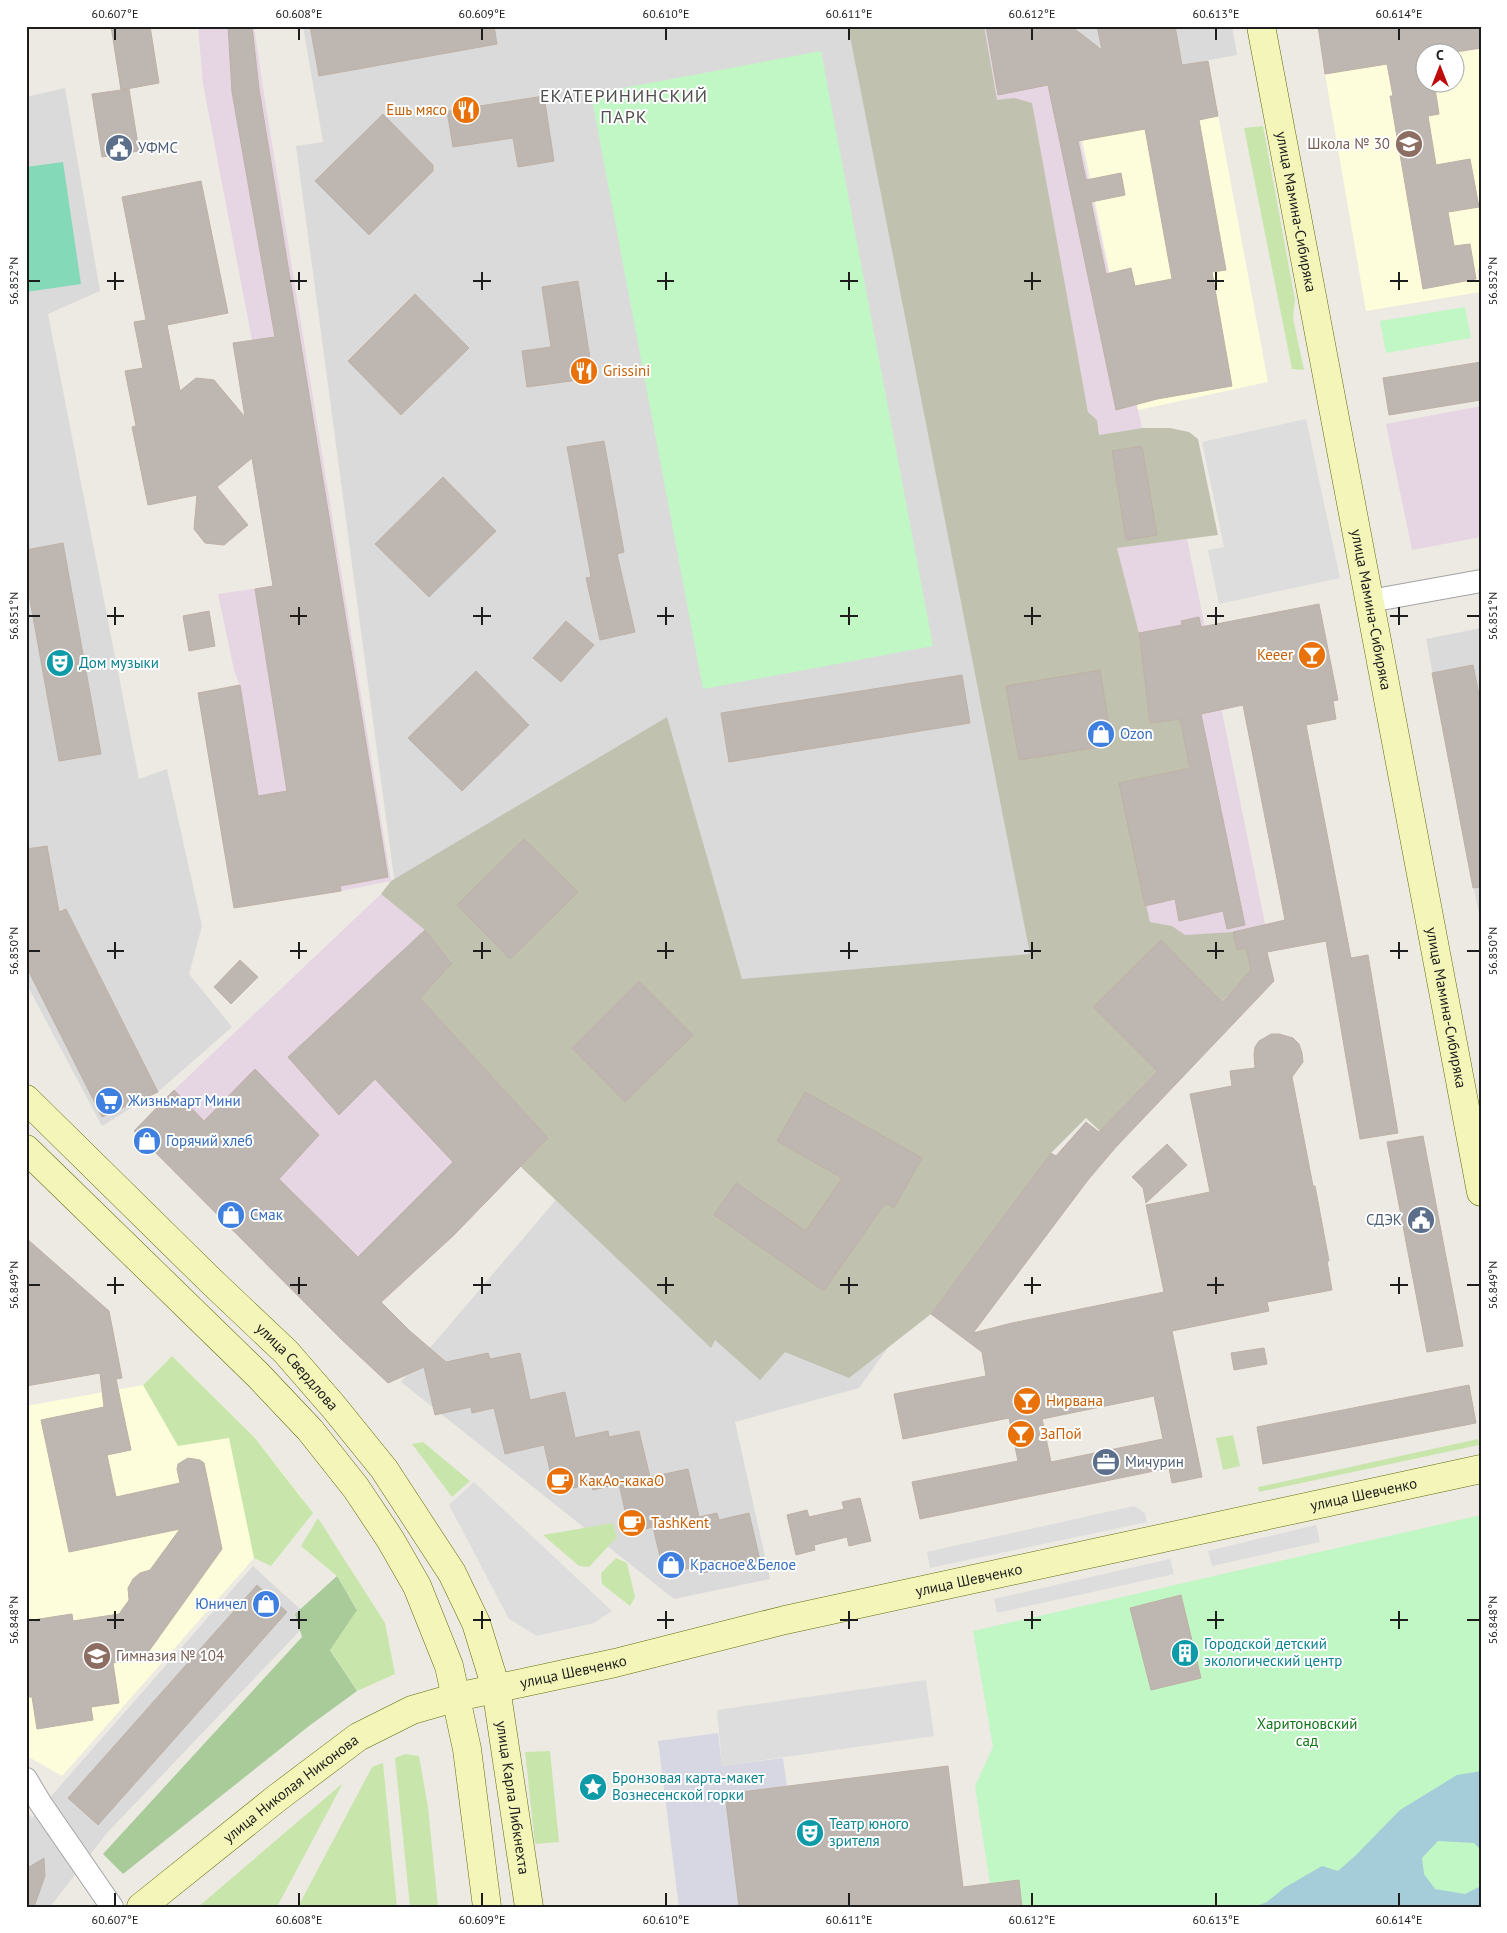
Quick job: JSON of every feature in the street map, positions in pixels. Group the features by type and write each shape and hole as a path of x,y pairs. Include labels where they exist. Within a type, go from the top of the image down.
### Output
{"main road":[{"name":"улица Мамина-Сибиряка","path":"1261,26 1481,1192"},
{"name":"улица Свердлова","path":"26,1099 286,1352 384,1469 452,1574 476,1623 496,1688"},
{"name":"улица Свердлова","path":"26,1149 258,1375 310,1430 356,1488 390,1539 417,1586 449,1666 457,1697"},
{"name":"улица Шевченко","path":"457,1697 615,1664 785,1620 1481,1469"},
{"name":"улица Карла Либкнехта","path":"496,1688 529,1907"},
{"name":"улица Николая Никонова","path":"141,1907 277,1798 358,1737 412,1710 457,1697"},
{"path":"457,1697 467,1748 488,1907"}],"street":[{"path":"1370,601 1481,581"},
{"path":"26,1779 112,1907"}],"shaded area":[{"path":"198,26 254,26 391,881 275,901 240,686 234,670 218,594 273,586 233,343 252,340 203,84"},
{"path":"303,26 1232,26 1237,55 1071,85 1097,1069 915,1310 859,1388 735,1422 770,1579 674,1599 401,1382 577,1175 396,893 296,146 323,142"},
{"path":"848,26 984,26 997,100 1014,98 1032,103 1088,412 1097,420 1099,435 1142,428 1170,428 1189,432 1198,439 1218,535 1117,548 1139,633 1150,723 1180,719 1190,768 1119,783 1150,922 1172,926 1185,935 1233,932 1237,949 1246,948 1258,997 1256,1000 1238,984 1100,1131 1086,1118 1051,1153 931,1314 849,1378 785,1352 760,1380 715,1340 711,1348 520,1166 548,1138 420,998 452,962 425,930 381,894 391,881 667,717 742,979 1030,954"},
{"path":"984,26 1039,26 1080,140 1142,428 1099,435 1097,420 1088,412 1032,103 1014,98 997,100"},
{"name":"Школа № 30","path":"1481,49 1481,268 1477,269 1480,292 1366,311 1325,74 1414,60 1414,92 1464,92 1464,52"},
{"path":"1208,61 1268,382 1138,410 1071,85"},
{"path":"65,88 100,291 48,314 139,779 167,769 202,926 189,974 232,1027 160,1090 102,1126 26,983 26,97"},
{"path":"1481,406 1481,537 1412,550 1386,424"},
{"path":"1306,419 1340,578 1219,604 1208,550 1224,547 1202,442"},
{"path":"1187,539 1265,924 1233,932 1185,936 1172,926 1150,922 1119,783 1190,768 1150,723 1139,633 1117,548"},
{"path":"1481,628 1481,925 1426,639"},
{"name":"Смак","path":"381,894 425,930 452,963 548,1138 454,1235 342,1340 134,1131 174,1090"},
{"name":"Гимназия № 104","path":"172,1356 255,1438 302,1498 254,1558 62,1776 26,1754 26,1406 143,1385"},
{"path":"474,1482 612,1611 594,1623 537,1636 509,1619 449,1505"},
{"path":"1134,1506 1145,1513 1147,1522 930,1568 927,1552"},
{"path":"1316,1525 1320,1542 1212,1566 1208,1551"},
{"path":"1170,1559 1174,1574 997,1613 994,1599"},
{"path":"253,1566 311,1619 106,1834 54,1902 48,1907 26,1907 26,1809 32,1818"},
{"path":"926,1680 934,1736 722,1766 717,1710"},
{"path":"718,1733 722,1766 783,1758 787,1786 725,1794 739,1907 679,1907 658,1741"}],"green space":[{"path":"821,51 933,646 703,689 591,94"},
{"path":"1263,126 1295,300 1293,318 1304,370 1292,369 1244,128"},
{"path":"63,162 81,284 26,292 26,167"},
{"path":"1465,307 1471,338 1386,353 1380,321"},
{"path":"172,1356 255,1438 313,1513 271,1566 254,1558 229,1438 178,1446 143,1385"},
{"path":"1233,1435 1240,1466 1223,1470 1216,1438"},
{"path":"1478,1439 1479,1445 1259,1492 1258,1487"},
{"path":"423,1442 470,1481 452,1497 412,1444"},
{"name":"Харитоновский сад","path":"1481,1515 1481,1907 1022,1907 990,1884 975,1786 993,1747 973,1631"},
{"path":"318,1518 385,1623 395,1674 357,1691 330,1649 357,1609 337,1576 301,1546"},
{"path":"613,1523 617,1537 589,1567 579,1566 543,1535"},
{"path":"616,1558 627,1563 635,1597 630,1606 602,1584 601,1573"},
{"path":"337,1576 357,1610 330,1650 357,1691 309,1726 123,1874 103,1854 302,1637 295,1614"},
{"path":"550,1751 559,1842 535,1844 525,1752"},
{"path":"405,1754 419,1756 428,1807 438,1907 410,1907 395,1758"},
{"path":"383,1763 397,1907 301,1907 300,1903 372,1767"},
{"path":"343,1783 277,1907 198,1907"}],"water":[{"path":"1481,1771 1481,1850 1474,1843 1438,1841 1422,1858 1424,1874 1435,1889 1465,1894 1481,1886 1481,1907 1254,1907 1267,1902 1284,1888 1322,1866 1338,1871 1400,1810 1457,1775"}],"building":[{"path":"111,26 150,26 159,83 121,90"},
{"path":"228,26 252,26 259,89 388,877 340,886 341,891 234,908 198,693 240,685 258,796 287,791 255,589 273,586 252,458 217,487 248,525 224,545 205,543 194,529 197,495 148,505 132,427 136,426 125,371 143,368 134,322 146,320 122,197 201,181 228,313 167,325 180,391 196,378 214,380 245,417 233,343 275,337 232,92"},
{"path":"310,26 494,26 497,44 319,76"},
{"path":"986,26 1071,26 1102,50 1097,26 1175,26 1182,65 1208,61 1218,116 1199,120 1226,270 1212,272 1232,386 1157,399 1116,410 1048,85 998,95","holes":["1145,129 1172,279 1135,286 1131,268 1106,274 1091,202 1125,195 1121,173 1086,180 1078,141"]},
{"path":"1318,26 1481,26 1481,48 1464,51 1464,42 1414,42 1414,92 1436,92 1439,114 1428,116 1436,165 1470,159 1479,207 1448,212 1454,246 1470,244 1476,279 1423,289 1390,96 1393,96 1387,64 1325,74"},
{"path":"129,89 139,151 102,157 92,94"},
{"path":"544,96 554,161 518,167 513,138 453,147 447,111"},
{"path":"383,114 433,165 433,171 369,235 315,181"},
{"path":"578,281 593,378 527,387 522,351 551,347 542,287"},
{"path":"415,294 469,348 401,415 348,361"},
{"path":"1481,362 1481,400 1389,415 1383,378"},
{"path":"604,441 624,552 617,554 635,632 600,640 586,578 591,577 567,447"},
{"path":"1142,446 1157,535 1126,540 1112,451"},
{"path":"443,477 496,531 429,597 375,544"},
{"path":"63,543 101,754 59,761 26,578 26,550"},
{"path":"1319,604 1338,700 1333,701 1336,719 1306,725 1351,958 1368,955 1398,1133 1360,1139 1326,941 1267,952 1274,981 1116,1147 1088,1180 973,1333 1012,1323 1164,1292 1146,1205 1210,1192 1190,1094 1232,1086 1230,1071 1255,1068 1255,1047 1259,1041 1271,1034 1293,1038 1299,1044 1302,1053 1303,1062 1292,1077 1313,1186 1315,1186 1329,1261 1327,1261 1332,1290 1267,1302 1269,1311 1172,1331 1202,1477 1172,1483 1169,1468 920,1519 912,1482 1018,1461 1009,1418 903,1439 894,1394 986,1376 982,1352 931,1314 1051,1153 1056,1156 1086,1122 1099,1132 1157,1071 1093,1007 1161,940 1222,1002 1251,970 1246,948 1237,950 1233,932 1285,920 1243,705 1201,714 1245,925 1227,929 1223,911 1179,921 1175,899 1145,906 1119,783 1190,768 1180,719 1150,723 1139,633 1182,625 1181,621 1199,617 1201,627","holes":["1154,1396 1163,1439 1051,1462 1042,1419"]},
{"path":"209,611 215,646 189,651 183,616"},
{"path":"566,621 594,645 561,682 533,658"},
{"path":"1473,665 1481,705 1481,887 1473,888 1432,673"},
{"path":"1100,670 1112,745 1019,760 1006,686"},
{"path":"476,671 529,725 462,791 408,738"},
{"path":"962,675 970,723 729,762 721,713"},
{"path":"524,839 578,892 510,959 457,905"},
{"path":"47,846 59,912 66,909 158,1092 102,1117 26,966 26,849"},
{"name":"Смак","path":"425,930 452,963 420,998 548,1138 454,1235 381,1302 410,1331 446,1362 488,1353 490,1359 520,1353 530,1400 565,1392 575,1438 608,1431 609,1437 639,1431 650,1477 688,1469 699,1517 717,1513 719,1520 749,1513 760,1560 702,1573 700,1566 664,1574 653,1527 630,1533 619,1484 593,1490 591,1484 555,1492 544,1445 505,1454 494,1408 472,1413 471,1407 435,1415 424,1367 388,1383 342,1340 134,1131 174,1090 204,1121 255,1069 319,1135 279,1179 358,1257 453,1162 375,1079 339,1115 288,1057"},
{"path":"240,960 258,977 231,1004 214,987"},
{"path":"639,981 693,1035 625,1102 572,1048"},
{"path":"805,1092 922,1158 894,1208 885,1203 824,1291 714,1215 736,1183 806,1231 842,1178 777,1141"},
{"path":"1423,1136 1463,1346 1427,1352 1387,1142"},
{"path":"1167,1144 1187,1165 1146,1203 1143,1188 1132,1177"},
{"path":"26,1238 109,1311 122,1378 116,1379 131,1450 107,1455 116,1497 180,1483 177,1469 178,1464 188,1458 200,1460 204,1463 222,1549 144,1658 113,1663 119,1703 91,1707 93,1720 37,1729 32,1697 26,1697 26,1621 72,1614 73,1621 119,1614 129,1600 128,1588 133,1579 140,1573 150,1570 180,1529 69,1552 41,1420 104,1407 100,1373 26,1386"},
{"path":"1264,1348 1267,1364 1234,1370 1231,1353"},
{"path":"1469,1385 1476,1423 1263,1464 1257,1427"},
{"path":"860,1498 871,1541 849,1546 847,1537 814,1545 815,1550 796,1555 787,1515 807,1510 809,1517 844,1509 842,1502"},
{"path":"257,1585 287,1612 98,1825 68,1798"},
{"name":"Городской детский экологический центр","path":"1181,1595 1201,1678 1151,1690 1130,1608"},
{"path":"948,1766 963,1887 1019,1880 1022,1907 739,1907 725,1794"},
{"path":"44,1858 45,1876 34,1907 26,1907 26,1869"}],"place":[{"name":"Ешь мясо","path":"466,110"},
{"name":"Школа № 30","path":"1409,144"},
{"name":"УФМС","path":"119,148"},
{"name":"Grissini","path":"584,371"},
{"name":"Keeer","path":"1312,655"},
{"name":"Дом музыки","path":"60,663"},
{"name":"Ozon","path":"1101,734"},
{"name":"Жизньмарт Мини","path":"109,1101"},
{"name":"Горячий хлеб","path":"147,1141"},
{"name":"Смак","path":"231,1215"},
{"name":"СДЭК","path":"1421,1220"},
{"name":"Нирвана","path":"1027,1401"},
{"name":"ЗаПой","path":"1021,1434"},
{"name":"Мичурин","path":"1106,1462"},
{"name":"КакАо-какаО","path":"560,1481"},
{"name":"TashKent","path":"632,1523"},
{"name":"Красное&Белое","path":"671,1565"},
{"name":"Юничел","path":"266,1604"},
{"name":"Городской детский экологический центр","path":"1185,1653"},
{"name":"Гимназия № 104","path":"97,1656"},
{"name":"Бронзовая карта-макет Вознесенской горки","path":"593,1787"},
{"name":"Театр юного зрителя","path":"810,1833"}],"district":[{"name":"ЕКАТЕРИНИНСКИЙ ПАРК","path":"624,106"}]}
